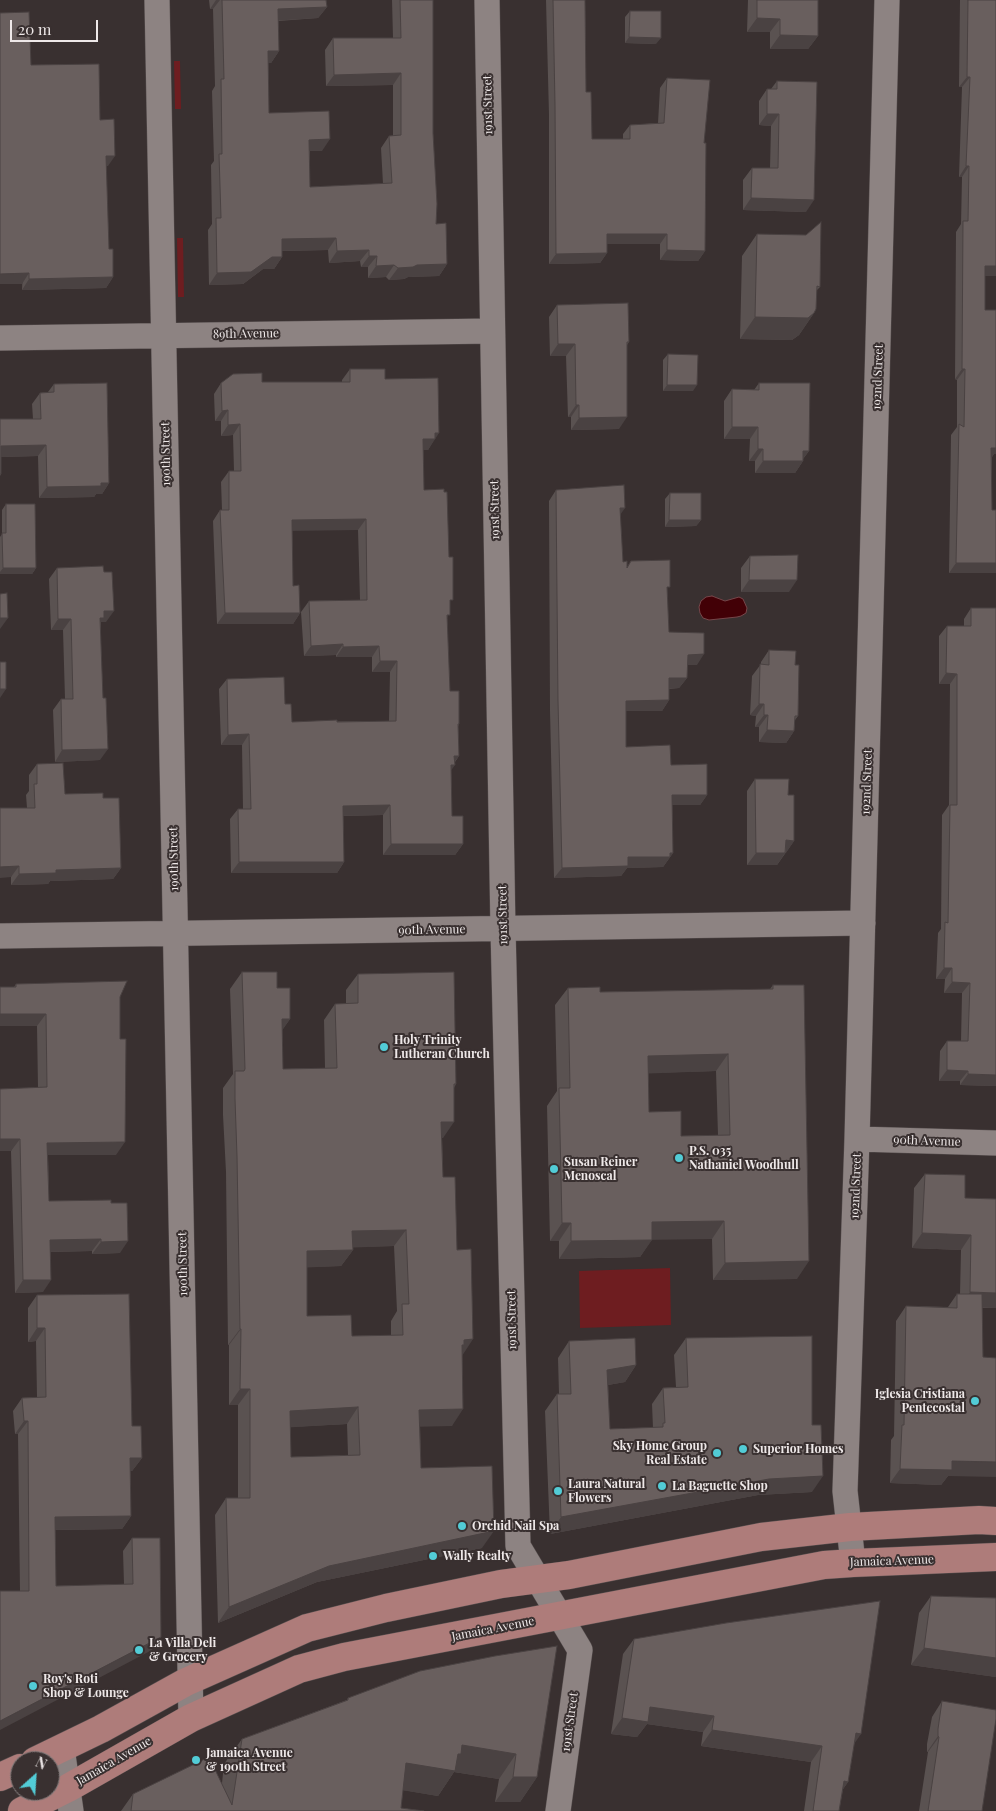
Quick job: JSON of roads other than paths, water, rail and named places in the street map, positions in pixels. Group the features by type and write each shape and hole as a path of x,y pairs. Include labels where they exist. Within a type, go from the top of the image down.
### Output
{"main road":[{"path":"56,1751 101,1729 191,1679 307,1628 386,1608 501,1584 569,1575 761,1537 850,1527 979,1520 996,1521"},
{"name":"Jamaica Avenue","path":"22,1811 70,1799 191,1718 292,1672 344,1657 824,1565 996,1557"}],"street":[{"name":"190th Street","path":"157,0 191,1718"},
{"name":"191st Street","path":"487,0 503,929 518,1546 580,1650 558,1811"},
{"name":"192nd Street","path":"853,1563 846,1491 888,0"},
{"name":"89th Avenue","path":"0,338 492,331"},
{"name":"90th Avenue","path":"0,936 863,923"},
{"name":"90th Avenue","path":"857,1139 996,1143"},
{"path":"62,1748 70,1799"}],"place":[{"name":"Holy Trinity Lutheran Church","path":"384,1047"},
{"name":"P.S. 035 Nathaniel Woodhull","path":"679,1158"},
{"name":"Susan Reiner Menoscal","path":"554,1169"},
{"name":"Iglesia Cristiana Pentecostal","path":"975,1401"},
{"name":"Superior Homes","path":"743,1449"},
{"name":"Sky Home Group Real Estate","path":"717,1453"},
{"name":"La Baguette Shop","path":"662,1486"},
{"name":"Laura Natural Flowers","path":"558,1491"},
{"name":"Orchid Nail Spa","path":"462,1526"},
{"name":"Wally Realty","path":"433,1556"},
{"name":"La Villa Deli & Grocery","path":"139,1650"},
{"name":"Roy's Roti Shop & Lounge","path":"33,1686"},
{"name":"Jamaica Avenue & 190th Street","path":"196,1760"}]}
